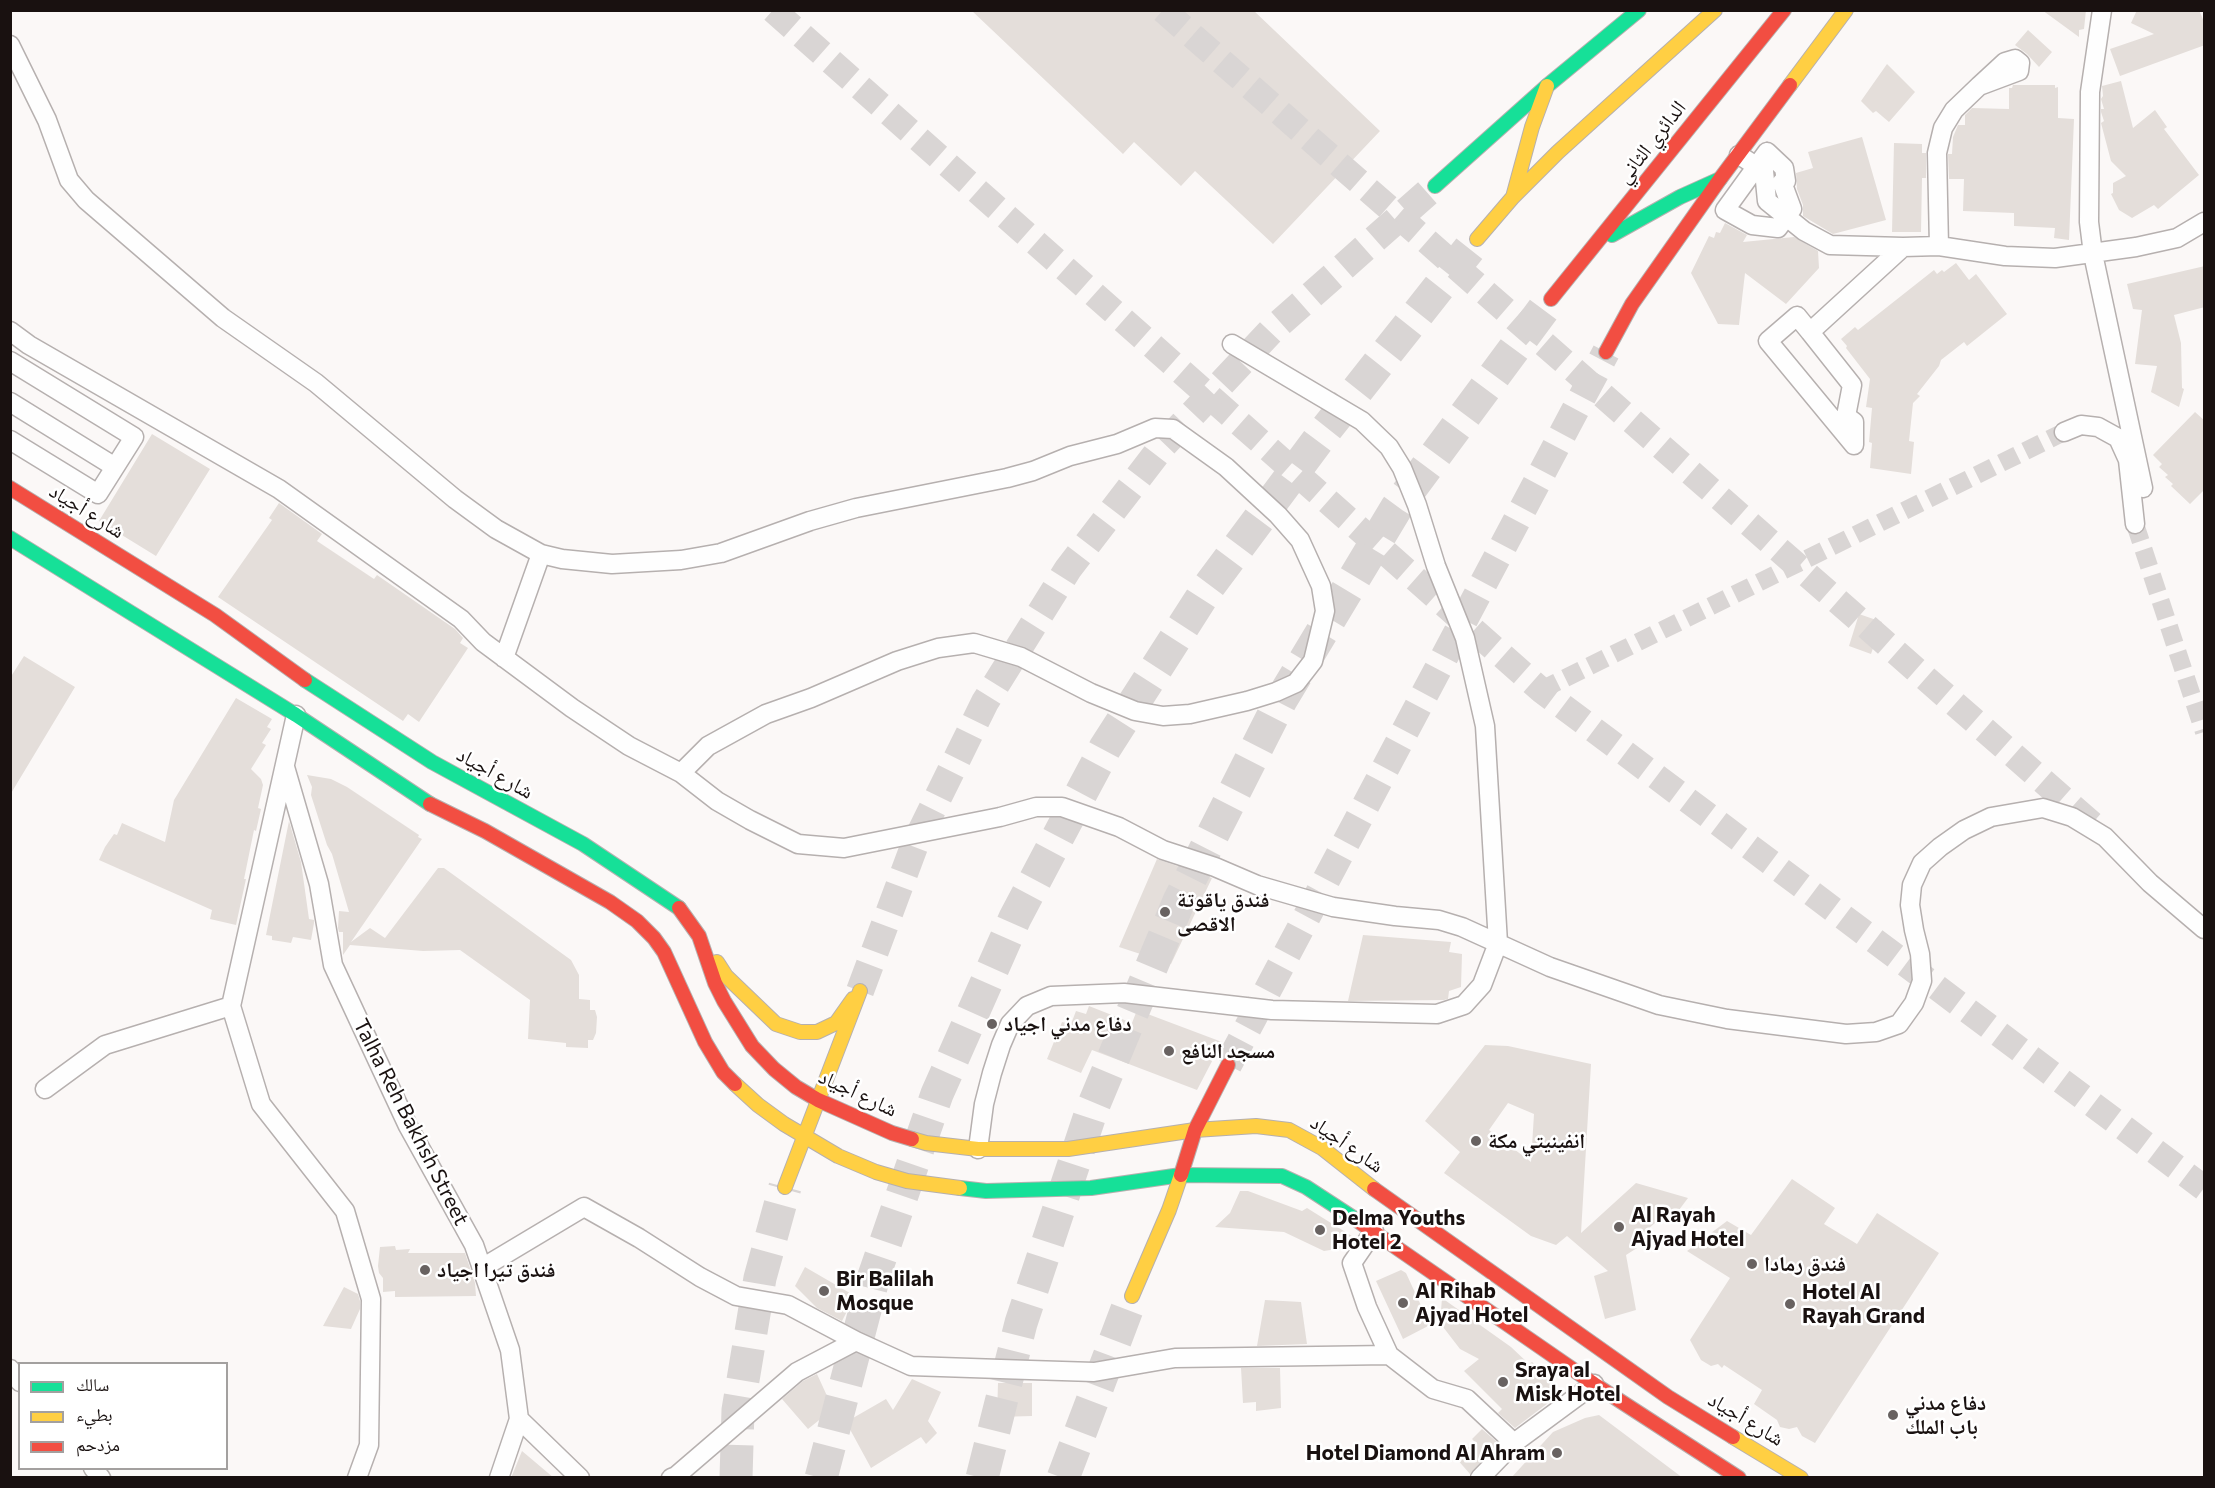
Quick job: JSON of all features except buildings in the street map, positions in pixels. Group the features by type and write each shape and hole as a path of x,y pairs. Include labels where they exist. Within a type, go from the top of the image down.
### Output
{"main road":[{"path":"1435,186 1547,86 1639,10"},
{"path":"1477,239 1513,197 1558,152 1715,10"},
{"name":"الدائري الثاني","path":"1551,299 1784,10"},
{"path":"1606,352 1632,304 1768,112 1846,10"},
{"path":"1513,197 1532,127 1547,86"},
{"path":"1597,243 1680,197 1720,179"},
{"name":"شارع أجياد","path":"10,488 215,615 313,686 432,762 583,844 677,905 699,936 715,983 752,1046 774,1069 818,1100 892,1133 926,1143 978,1149 1068,1149 1195,1130 1256,1126 1289,1130 1322,1148 1353,1174 1668,1397 1801,1478"},
{"path":"10,538 296,715 421,799 485,831 610,902 637,921 654,938 663,952 705,1042 723,1071 758,1104 838,1156 876,1172 907,1181 986,1191 1091,1188 1181,1175 1282,1176 1306,1187 1374,1231 1594,1384 1739,1478"},
{"path":"699,936 726,976 776,1024 800,1032 817,1032 836,1023 860,990 806,1137 785,1187"},
{"path":"1132,1296 1165,1221 1195,1130 1228,1065"}],"street":[{"path":"2102,10 2090,92 2089,222 2093,254 2143,488"},
{"path":"10,45 47,120 69,180 86,200 223,318 316,383 455,499 496,529 541,554 570,560 612,564 681,561 721,554 810,521 856,508 1033,471 1070,456 1117,444 1155,428 1173,429 1226,467 1278,515 1300,540 1321,586 1324,611 1313,661 1296,683 1247,701 1190,714 1164,716 1135,711 1091,693 1021,657 974,643 938,648 897,661 811,698 766,714 708,746 681,773"},
{"path":"1939,246 1937,153 1942,128 1954,110 1979,87"},
{"path":"1739,155 1764,171 1767,201 1804,231 1830,244 1939,246 2015,256 2055,258 2136,247 2177,238 2205,222"},
{"path":"1756,166 1725,210 1752,225 1778,228 1787,217"},
{"path":"1810,333 1903,247"},
{"path":"1797,316 1810,333 1852,385 1846,416 1854,422 1854,445 1768,341 1797,316"},
{"path":"10,331 29,345 279,489 461,619 483,642 504,658 629,746 681,773 717,801 798,844 844,848 1000,817 1036,807 1062,807 1119,827 1163,850 1215,867 1257,885 1333,907 1439,920 1461,927 1550,967 1659,1005 1727,1019 1846,1034 1876,1032 1899,1024 1914,1003 1922,981 1920,954 1910,905 1912,885 1922,863 1940,847 1964,830 1991,817 2043,808 2072,816 2105,837 2150,883 2205,929"},
{"path":"978,1149 984,1104 1001,1045 1010,1024 1027,1006 1051,996 1124,993 1272,1010 1437,1014 1464,1005 1482,985 1498,944 1485,726 1466,638 1436,566 1402,468 1389,447 1362,421 1232,344"},
{"path":"10,361 134,437 98,494 10,440"},
{"path":"10,402 115,467"},
{"path":"2064,432 2081,425 2098,427 2118,438 2128,460 2135,524"},
{"path":"504,658 541,554"},
{"path":"296,715 231,1006 261,1104 345,1211 371,1299 369,1445 357,1478"},
{"name":"Talha Reh Bakhsh Street","path":"285,766 319,884 333,965 408,1126 474,1245 510,1350 519,1419 499,1478"},
{"path":"45,1089 105,1045 231,1006"},
{"path":"482,1269 584,1207 639,1238 699,1277 736,1296 788,1305 856,1341 911,1366 1094,1372 1175,1358 1389,1355"},
{"path":"1374,1231 1352,1263 1367,1307 1389,1355 1433,1389 1467,1399 1514,1443"},
{"path":"671,1478 797,1372 856,1341"},
{"path":"1480,1478 1514,1443 1594,1384"},
{"path":"519,1419 580,1478"}],"tunnel":[{"path":"773,10 1541,690 2204,1188"},
{"path":"1163,10 2100,831"},
{"path":"860,991 915,844 985,702 1068,569 1164,444 1272,330 1435,186"},
{"path":"821,1478 874,1276 937,1094 1015,918 1105,748 1209,586 1324,432 1477,239"},
{"path":"982,1478 1021,1323 1092,1109 1179,901 1281,700 1397,507 1551,299"},
{"path":"1228,1065 1606,352"},
{"path":"1541,690 2064,432"},
{"path":"2135,524 2204,732"},
{"path":"736,1478 738,1410 760,1278 785,1187"},
{"path":"1063,1478 1132,1296"}],"traffic: fast":[{"path":"1435,186 1547,86 1639,10"},
{"path":"1612,235 1680,197 1720,179"},
{"path":"10,538 296,715 430,804"},
{"path":"305,680 432,762 583,844 679,908"},
{"path":"960,1188 986,1191 1091,1188 1181,1175 1282,1176 1306,1187 1355,1219"}],"traffic: slow":[{"path":"1477,239 1513,197 1558,152 1715,10"},
{"path":"1790,85 1846,10"},
{"path":"1513,197 1532,127 1547,86"},
{"path":"717,962 726,976 776,1024 800,1032 817,1032 836,1023 853,999"},
{"path":"785,1187 860,991"},
{"path":"735,1084 784,1124 838,1156 876,1172 907,1181 960,1188"},
{"path":"912,1139 926,1143 978,1149 1068,1149 1195,1130 1256,1126 1289,1130 1322,1148 1374,1189"},
{"path":"1132,1296 1169,1210 1181,1175"},
{"path":"1733,1437 1801,1478"}],"traffic: jam":[{"path":"1551,299 1784,10"},
{"path":"1606,352 1632,304 1790,85"},
{"path":"10,488 215,615 305,680"},
{"path":"430,804 485,831 610,902 637,921 664,952 705,1042 723,1072 735,1084"},
{"path":"679,908 699,936 715,983 724,1001 752,1046 774,1069 796,1087 818,1100 892,1133 912,1139"},
{"path":"1181,1175 1195,1130 1228,1065"},
{"path":"1374,1189 1668,1397 1733,1437"},
{"path":"1355,1219 1594,1384 1739,1478"}],"place":[{"name":"فندق ياقوتة الاقصى","path":"1165,912"},
{"name":"دفاع مدني اجياد","path":"992,1024"},
{"name":"مسجد النافع","path":"1169,1051"},
{"name":"انفينيتي مكة","path":"1476,1141"},
{"name":"Al Rayah Ajyad Hotel","path":"1619,1227"},
{"name":"Delma Youths Hotel 2","path":"1320,1230"},
{"name":"فندق رمادا","path":"1752,1264"},
{"name":"فندق تيرا اجياد","path":"425,1270"},
{"name":"Bir Balilah Mosque","path":"824,1291"},
{"name":"Al Rihab Ajyad Hotel","path":"1403,1303"},
{"name":"Hotel Al Rayah Grand","path":"1790,1304"},
{"name":"Sraya al Misk Hotel","path":"1503,1382"},
{"name":"دفاع مدني باب الملك","path":"1893,1415"},
{"name":"Hotel Diamond Al Ahram","path":"1557,1453"}]}
